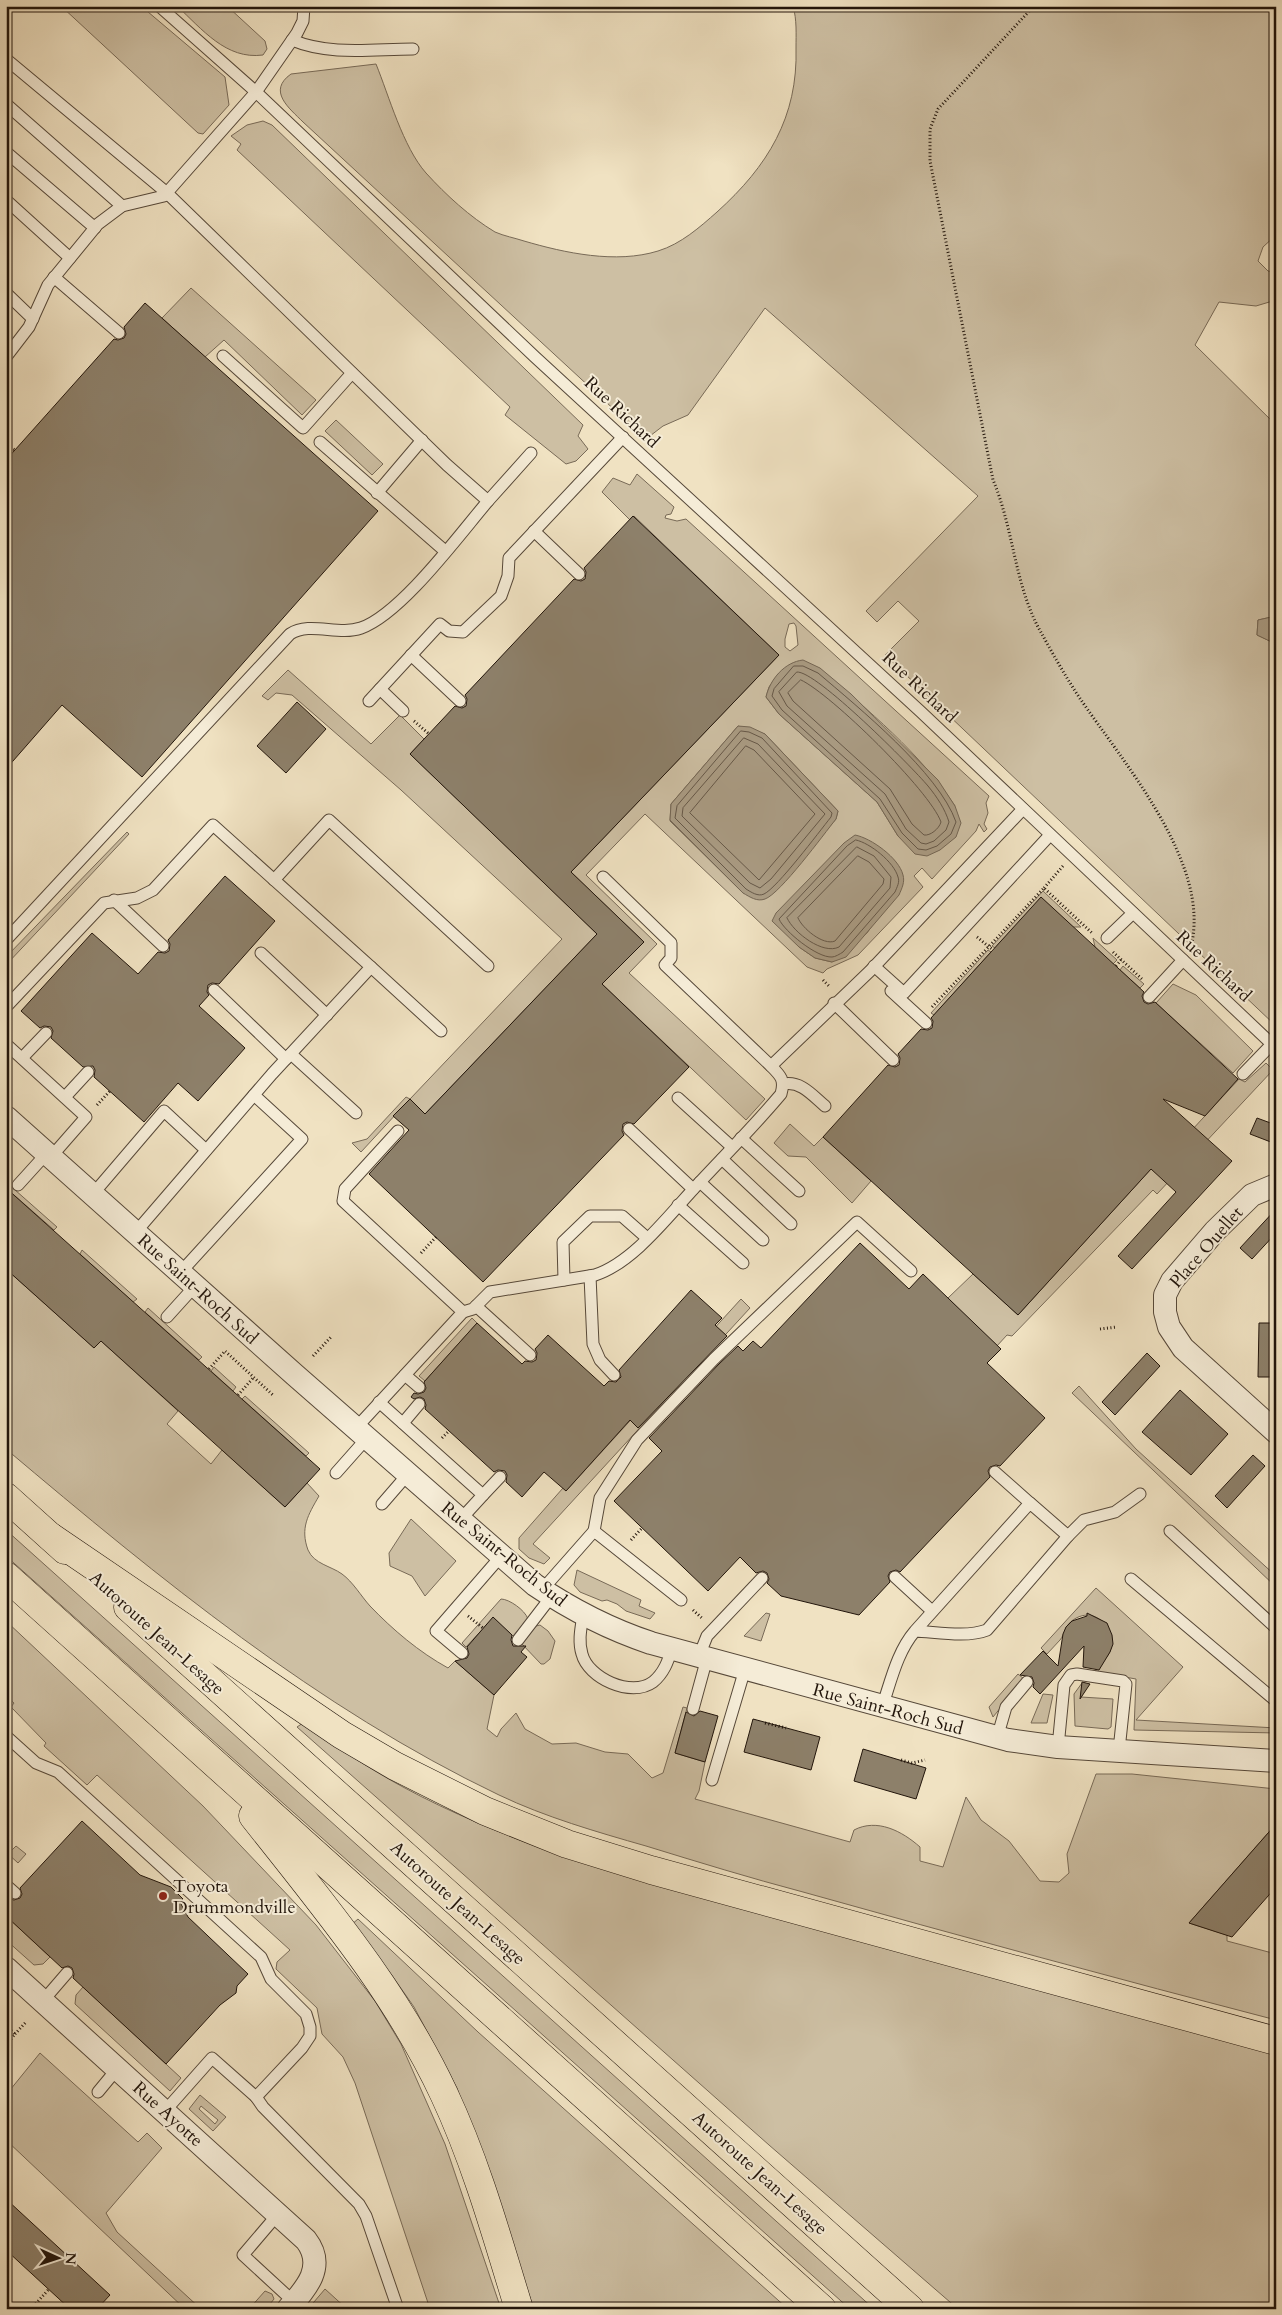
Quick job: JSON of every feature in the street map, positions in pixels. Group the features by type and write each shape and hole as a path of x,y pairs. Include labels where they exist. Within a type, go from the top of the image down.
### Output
{"highway":[{"name":"Autoroute Jean-Lesage","path":"6,1497 910,2309"},
{"path":"51,1537 342,1735 395,1766 485,1811 567,1844 650,1870 1276,2042"},
{"path":"6,1576 822,2309"},
{"path":"205,1756 350,1937 410,2028 444,2094 461,2134 519,2309"}],"street":[{"name":"Rue Saint-Roch Sud","path":"6,1117 408,1474 547,1593 583,1615 627,1635 672,1649 997,1738 1058,1747 1276,1762"},
{"name":"Place Ouellet","path":"1276,1185 1252,1195 1215,1231 1172,1281 1165,1295 1165,1312 1169,1327 1183,1348 1276,1432"},
{"name":"Rue Ayotte","path":"6,1968 310,2245 313,2252 315,2270 308,2285 291,2306"}],"lane":[{"name":"Rue Richard","path":"159,6 256,92 536,356 881,674 1274,1046"},
{"path":"6,357 33,319 45,290 95,228 108,215 122,206 158,198 168,193 256,92 303,21 304,6"},
{"path":"292,40 308,47 325,50 412,48"},
{"path":"6,59 168,193 488,502"},
{"path":"6,104 122,206"},
{"path":"6,152 95,228"},
{"path":"6,200 70,258"},
{"path":"54,277 119,333"},
{"path":"6,293 33,319"},
{"path":"223,356 303,428 352,372"},
{"path":"369,701 440,624 450,631 458,633 468,630 501,596 508,576 508,558 623,437"},
{"path":"377,493 422,440"},
{"path":"320,442 445,551"},
{"path":"6,940 290,634 304,628 349,631 375,622 404,598 531,453"},
{"path":"534,531 579,574"},
{"path":"411,655 460,701"},
{"path":"380,689 403,711"},
{"path":"771,1066 834,1003 872,969 1023,809"},
{"path":"274,880 329,820 488,966"},
{"path":"6,1007 104,903 137,898 153,890 214,825 441,1031"},
{"path":"872,969 904,993 1050,835"},
{"path":"336,1473 379,1402 463,1312 476,1306 490,1292 590,1276 610,1270 647,1238 781,1094 784,1084 782,1077 665,965 671,958 671,943 603,877"},
{"path":"114,900 163,946"},
{"path":"1104,941 1133,913"},
{"path":"261,953 327,1015"},
{"path":"1149,997 1185,962"},
{"path":"136,1233 288,1056 371,967"},
{"path":"872,969 926,1023"},
{"path":"214,990 288,1056 356,1112"},
{"path":"834,1003 893,1060"},
{"path":"22,1058 46,1033"},
{"path":"6,1044 86,1117 18,1185"},
{"path":"1243,1074 1274,1046"},
{"path":"65,1097 88,1072"},
{"path":"784,1084 793,1082 799,1084 825,1106"},
{"path":"167,1318 188,1280 302,1139 254,1096"},
{"path":"678,1098 732,1147"},
{"path":"92,1194 164,1111 206,1150"},
{"path":"629,1129 763,1240"},
{"path":"398,1131 345,1189 343,1201 463,1312"},
{"path":"741,1138 799,1191"},
{"path":"722,1159 791,1224"},
{"path":"678,1205 743,1262"},
{"path":"564,1280 563,1242 590,1216 622,1216 647,1238"},
{"path":"518,1640 547,1593 594,1531 600,1498 637,1440 714,1359 857,1222 911,1271"},
{"path":"590,1276 593,1344 600,1360 614,1375"},
{"path":"476,1306 530,1355"},
{"path":"405,1375 419,1388"},
{"path":"379,1402 483,1495"},
{"path":"403,1423 419,1404"},
{"path":"994,1472 1068,1536"},
{"path":"382,1504 408,1474"},
{"path":"461,1519 500,1477"},
{"path":"914,1631 960,1634 980,1633 987,1630 1084,1520 1116,1512 1140,1494"},
{"path":"882,1707 901,1650 914,1631 1030,1503"},
{"path":"594,1531 681,1600"},
{"path":"1170,1531 1276,1628"},
{"path":"462,1653 436,1631 502,1555"},
{"path":"895,1577 932,1611"},
{"path":"693,1709 707,1636 762,1578"},
{"path":"1131,1579 1276,1701"},
{"path":"583,1615 580,1634 582,1656 589,1668 612,1683 632,1687 652,1683 666,1666 672,1649"},
{"path":"712,1780 744,1669"},
{"path":"1058,1747 1064,1685 1070,1675 1077,1674 1123,1681 1126,1684 1119,1750"},
{"path":"997,1738 1006,1707 1027,1682"},
{"path":"6,1736 36,1763 58,1772 261,1957 271,1979 306,2014 310,2027 307,2042 256,2097"},
{"path":"42,2002 67,1973"},
{"path":"165,2111 212,2058 256,2097 263,2107 359,2204 366,2216 398,2309"},
{"path":"98,2092 117,2069"},
{"path":"278,2214 243,2255 291,2306"}],"path":[{"path":"1034,6 938,109 930,129 930,160 993,480 1002,501 1016,570 1036,623 1050,648 1078,696 1152,800 1176,851 1192,897 1195,930 1185,962"},
{"path":"6,454 12,448 14,450"},
{"path":"928,1012 1056,874"},
{"path":"1044,888 1104,941 1146,983"},
{"path":"988,947 993,950"},
{"path":"1116,966 1121,960"},
{"path":"1100,1329 1117,1327"},
{"path":"313,1356 332,1336"},
{"path":"208,1369 225,1351 274,1396"},
{"path":"238,1395 254,1377"},
{"path":"681,1600 715,1628"},
{"path":"765,1723 786,1728"},
{"path":"901,1760 912,1763 925,1760"},
{"path":"12,2039 26,2022"},
{"path":"6,2026 15,2034"},
{"path":"6,2264 13,2257"},
{"path":"32,2309 49,2289"}],"shaded area":[{"path":"61,6 141,6 225,77 229,105 203,134 198,133"},
{"path":"177,6 227,6 265,41 267,49 263,55 250,55 237,53 226,48 205,33"},
{"path":"793,6 1276,6 1276,235 1263,247 1258,261 1268,271 1276,273 1276,300 1256,306 1219,302 1195,345 1276,425 1276,616 1258,620 1257,635 1276,644 1276,959 1272,964 1276,984 1276,1026 885,655 919,621 898,601 877,622 866,611 978,496 765,308 688,415 663,426 646,439 303,122 287,105 281,93 284,80 291,74 376,64 410,150 426,173 476,220 495,232 573,253 608,257 642,255 666,248 682,240 697,229 735,195 765,158 776,139 792,96 796,48 796,22"},
{"path":"263,121 272,125 583,425 578,436 588,449 576,461 566,464 505,415 510,407 237,150 241,144 231,136 247,125"},
{"path":"191,288 316,400 302,415 224,340 205,357 162,318"},
{"path":"336,420 383,464 372,475 325,431"},
{"path":"637,474 674,507 671,514 666,515 665,518 677,521 686,519 989,796 986,803 988,813 984,824 987,829 984,832 979,824 976,831 932,879 922,868 914,876 923,887 858,955 827,969 823,973 807,967 645,814 586,875 657,944 629,973 765,1099 746,1120 602,984 644,942 571,872 779,655 634,516 630,520 602,492 613,478 630,485","holes":["794,623 796,626 798,645 790,651 785,647 789,624","820,669 875,716 910,750 955,806 898,836 877,802 779,714 766,697 769,687 779,673","738,726 765,734 838,811 836,819 779,887 743,893 670,821 671,804","876,920 867,933 832,962 815,958 799,947"]},
{"path":"288,670 371,744 400,715 424,739 410,754 597,934 425,1114 410,1099 562,939 401,790 292,695 276,693 268,700 262,696"},
{"path":"127,832 129,834 6,965 6,957"},
{"path":"1043,891 1081,927 1073,927 1041,898 995,948 992,946"},
{"path":"1093,938 1117,960 1113,964 1095,947"},
{"path":"988,950 991,952 934,1015 931,1013"},
{"path":"1123,966 1144,984 1140,988 1120,970"},
{"path":"1173,984 1196,995 1253,1051 1233,1073 1156,1003"},
{"path":"1266,1063 1273,1070 1157,1194 1153,1190 1012,1336 1007,1335 996,1347 948,1298 973,1274 1018,1315 1151,1169 1191,1131 1239,1079 1245,1082"},
{"path":"406,1097 410,1099 361,1152 352,1143 367,1139"},
{"path":"790,1124 814,1146 823,1137 871,1181 852,1203 806,1157 788,1156 774,1143"},
{"path":"6,1182 57,1227 54,1230 6,1188"},
{"path":"82,1250 137,1299 133,1302 80,1254"},
{"path":"6,1269 94,1348 101,1341 178,1411 167,1424 211,1464 222,1450 285,1507 307,1483 319,1496 305,1528 306,1542 311,1555 318,1562 338,1571 346,1577 379,1615 417,1648 448,1668 455,1661 494,1695 487,1729 497,1737 501,1729 516,1713 525,1729 552,1744 576,1743 605,1752 628,1754 652,1778 663,1773 683,1707 687,1708 675,1753 705,1762 699,1791 695,1799 850,1842 854,1830 871,1825 889,1828 897,1831 920,1847 920,1861 943,1867 966,1797 981,1820 1009,1841 1040,1881 1059,1882 1069,1873 1067,1854 1096,1774 1132,1774 1276,1789 1276,1824 1189,1923 1227,1935 1227,1941 1276,1954 1276,2020 763,1881 571,1823 499,1795 432,1760 367,1722 303,1681 181,1592 6,1449"},
{"path":"741,1299 750,1308 533,1544 550,1558 544,1564 529,1558 519,1549 519,1538 563,1488 566,1491"},
{"path":"148,1308 202,1357 199,1360 145,1312"},
{"path":"472,1318 477,1323 425,1381 419,1376"},
{"path":"214,1367 236,1387 233,1391 211,1371"},
{"path":"1079,1386 1136,1449 1276,1576 1276,1587 1072,1393"},
{"path":"245,1396 309,1453 306,1456 242,1399"},
{"path":"411,1519 456,1561 425,1596 412,1576 390,1566 389,1553"},
{"path":"6,1530 874,2309 850,2309 6,1556"},
{"path":"577,1570 641,1600 639,1606 655,1613 650,1619 626,1611 617,1604 607,1600 602,1601 580,1592 574,1585"},
{"path":"1096,1588 1183,1667 1136,1720 1276,1728 1276,1733 1134,1730 1136,1679 1096,1672 1095,1665 1105,1658 1111,1650 1108,1630 1102,1622 1094,1616 1084,1615 1068,1624 1060,1640 1047,1654 1041,1648"},
{"path":"501,1599 516,1606 524,1612 528,1619 513,1636 493,1618 466,1647 462,1643"},
{"path":"766,1613 770,1614 761,1641 744,1636"},
{"path":"6,1621 203,1806 316,1925 375,2001 401,2044 445,2144 501,2309 430,2309 355,2083 343,2057 322,2034 317,2008 276,1969 277,1962 290,1950 97,1775 87,1785 44,1746 46,1743 11,1707 14,1703 6,1696"},
{"path":"540,1625 548,1631 555,1641 550,1659 544,1664 541,1664 521,1643 536,1626"},
{"path":"1018,1674 1024,1679 993,1717 989,1707"},
{"path":"1082,1683 1081,1697 1113,1699 1111,1727 1108,1729 1075,1726 1074,1694"},
{"path":"1043,1694 1053,1695 1047,1723 1031,1723"},
{"path":"303,1723 364,1764 421,1797 477,1823 554,1853 1276,2055 1276,2309 958,2309 769,2145 297,1727"},
{"path":"6,1846 12,1850 16,1846 26,1854 18,1863 6,1852"},
{"path":"6,1916 50,1957 43,1964 34,1965 6,1940"},
{"path":"358,1919 478,2032 788,2309 534,2309 457,2088 414,2007 391,1974 351,1925"},
{"path":"83,1987 181,2078 170,2091 75,2004 76,1995"},
{"path":"40,2053 138,2142 147,2133 162,2148 106,2213 117,2232 201,2309 185,2309 6,2140 6,2095"},
{"path":"200,2095 226,2117 213,2131 189,2109","holes":["201,2106 218,2120 215,2124 199,2109"]},
{"path":"325,2289 347,2309 308,2309"},
{"path":"265,2291 272,2294 274,2299 266,2309 249,2309"}],"water":[{"path":"1276,616 1276,644 1257,635 1258,620"},
{"path":"803,660 820,668 851,694 938,780 955,806 961,823 956,837 940,850 927,856 915,854 898,836 877,802 779,714 766,697 771,684 779,672 796,661"},
{"path":"738,726 750,727 765,734 838,811 836,819 791,875 772,895 762,900 754,899 743,893 670,820 671,804"},
{"path":"855,835 876,844 896,862 903,875 902,887 899,895 846,957 832,962 815,958 799,947 772,921 776,913 844,843"}],"building":[{"path":"145,303 378,511 142,777 62,705 6,769 6,460 114,339 124,338 126,334 124,327"},
{"path":"633,516 779,655 571,872 644,942 602,984 689,1067 634,1124 627,1122 623,1124 622,1131 624,1135 483,1282 369,1174 409,1130 393,1116 410,1099 425,1114 597,934 410,754 455,706 462,708 466,706 467,699 465,695 574,579 581,581 585,579 586,572 584,568"},
{"path":"297,702 326,729 286,773 257,746"},
{"path":"225,876 275,921 219,984 212,983 208,985 207,992 209,995 199,1006 245,1048 198,1101 178,1083 144,1122 94,1077 95,1070 93,1066 83,1067 51,1038 53,1031 51,1027 44,1026 40,1028 21,1011 92,933 138,974 158,952 165,953 169,951 170,944 168,940"},
{"path":"1041,897 1144,992 1142,996 1144,1002 1148,1004 1155,1002 1238,1079 1205,1116 1163,1099 1232,1161 1132,1269 1118,1256 1176,1192 1151,1169 1018,1315 823,1137 888,1065 895,1067 899,1065 900,1058 898,1054 921,1029 928,1030 932,1028 933,1021 931,1018"},
{"path":"1257,1118 1276,1125 1276,1144 1250,1134"},
{"path":"6,1188 320,1469 285,1507 101,1341 94,1348 6,1269"},
{"path":"1276,1209 1276,1233 1252,1259 1240,1248"},
{"path":"860,1243 909,1289 923,1274 1001,1349 987,1363 1045,1418 1000,1466 990,1467 988,1471 990,1477 900,1572 896,1570 890,1572 888,1576 890,1582 859,1615 781,1596 767,1583 769,1579 767,1573 763,1571 756,1573 740,1557 708,1591 614,1501 662,1451 649,1438 719,1364 738,1346 743,1351 753,1341 761,1348"},
{"path":"691,1290 722,1318 715,1325 727,1336 638,1428 630,1420 566,1491 544,1472 522,1497 506,1482 507,1475 505,1471 498,1470 494,1472 425,1409 424,1399 420,1397 414,1399 411,1397 414,1393 424,1392 426,1388 424,1382 477,1323 522,1364 525,1361 532,1362 536,1360 537,1353 535,1349 548,1335 604,1386 609,1381 616,1382 621,1377 619,1370"},
{"path":"1259,1323 1275,1323 1275,1377 1258,1377"},
{"path":"1147,1353 1160,1366 1115,1415 1102,1402"},
{"path":"1180,1390 1228,1434 1191,1475 1142,1432"},
{"path":"1253,1455 1265,1466 1227,1508 1215,1496"},
{"path":"1087,1613 1107,1623 1112,1635 1113,1644 1110,1652 1099,1670 1083,1667 1084,1646 1040,1694 1033,1687 1032,1677 1020,1675 1043,1651 1058,1666 1063,1634 1066,1627 1072,1621 1087,1616"},
{"path":"493,1617 512,1635 513,1646 526,1646 521,1652 527,1657 494,1695 455,1661 467,1658 469,1654 467,1647"},
{"path":"1082,1682 1090,1684 1080,1699"},
{"path":"700,1711 718,1716 705,1762 675,1753 686,1712 694,1716"},
{"path":"753,1719 820,1737 811,1770 744,1752"},
{"path":"863,1749 926,1768 916,1799 854,1781"},
{"path":"82,1821 140,1875 171,1887 183,1899 180,1902 188,1917 248,1974 237,1986 236,1993 220,2005 166,2064 73,1978 72,1968 68,1966 62,1968 6,1916 6,1902 10,1899 20,1898 22,1894 20,1888"},
{"path":"1276,1824 1276,1887 1232,1937 1189,1923"},
{"path":"6,2199 110,2295 97,2309 70,2309 6,2250"}],"place":[{"name":"Toyota Drummondville","path":"163,1896"}]}
